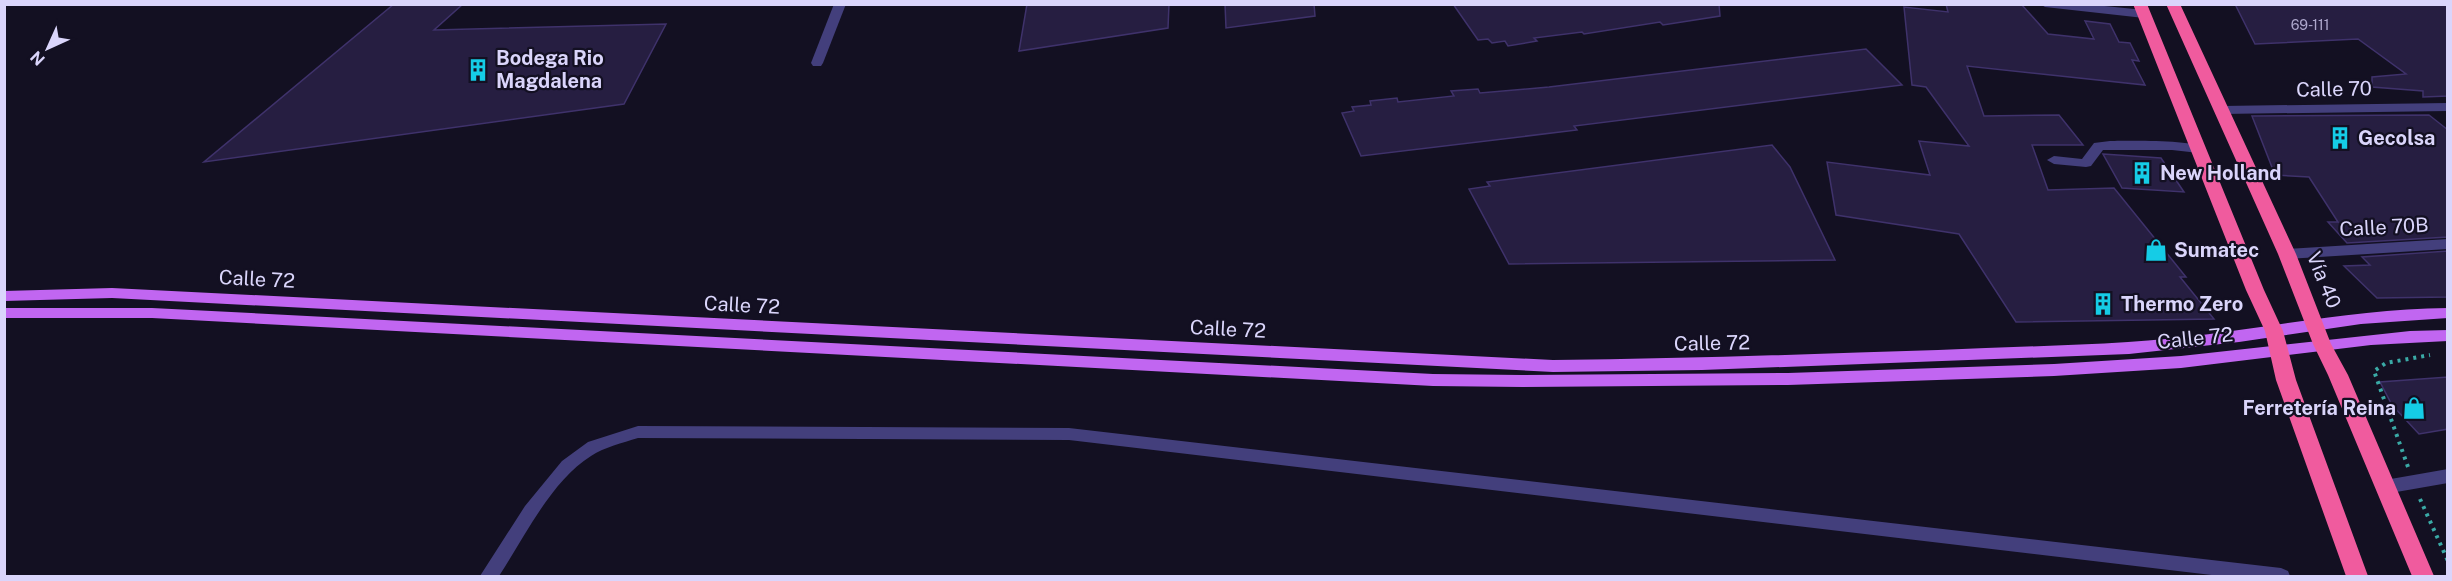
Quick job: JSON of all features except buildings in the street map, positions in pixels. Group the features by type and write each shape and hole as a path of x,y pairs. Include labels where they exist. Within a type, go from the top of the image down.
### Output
{"highway":[{"name":"Vía 40","path":"2173,4 2288,254 2322,344 2338,375 2422,576"},
{"path":"2142,9 2277,340 2286,380 2357,576"}],"main road":[{"name":"Calle 72","path":"4,296 111,293 1553,366 1735,363 2277,340 2322,344 2448,335"},
{"name":"Calle 72","path":"4,313 152,313 1456,381 1621,382 1950,374 2213,360 2277,340 2315,323 2421,313 2448,313"}],"street":[{"path":"817,63 840,4"},
{"path":"2045,4 2142,9"},
{"name":"Calle 70","path":"2222,111 2448,107"},
{"path":"2054,160 2086,163 2099,147 2110,145 2199,149"},
{"name":"Calle 70B","path":"2288,254 2448,244"},
{"path":"489,576 556,477 582,453 607,441 638,432 1069,434 2281,576"},
{"path":"2385,487 2448,476"}],"path":[{"path":"2437,354 2386,363 2374,371 2413,482 2448,561"}],"place":[{"name":"Bodega Rio Magdalena","path":"478,70"},
{"name":"Gecolsa","path":"2340,138"},
{"name":"New Holland","path":"2142,173"},
{"name":"Sumatec","path":"2156,250"},
{"name":"Thermo Zero","path":"2103,304"},
{"name":"Ferretería Reina","path":"2414,408"}]}
